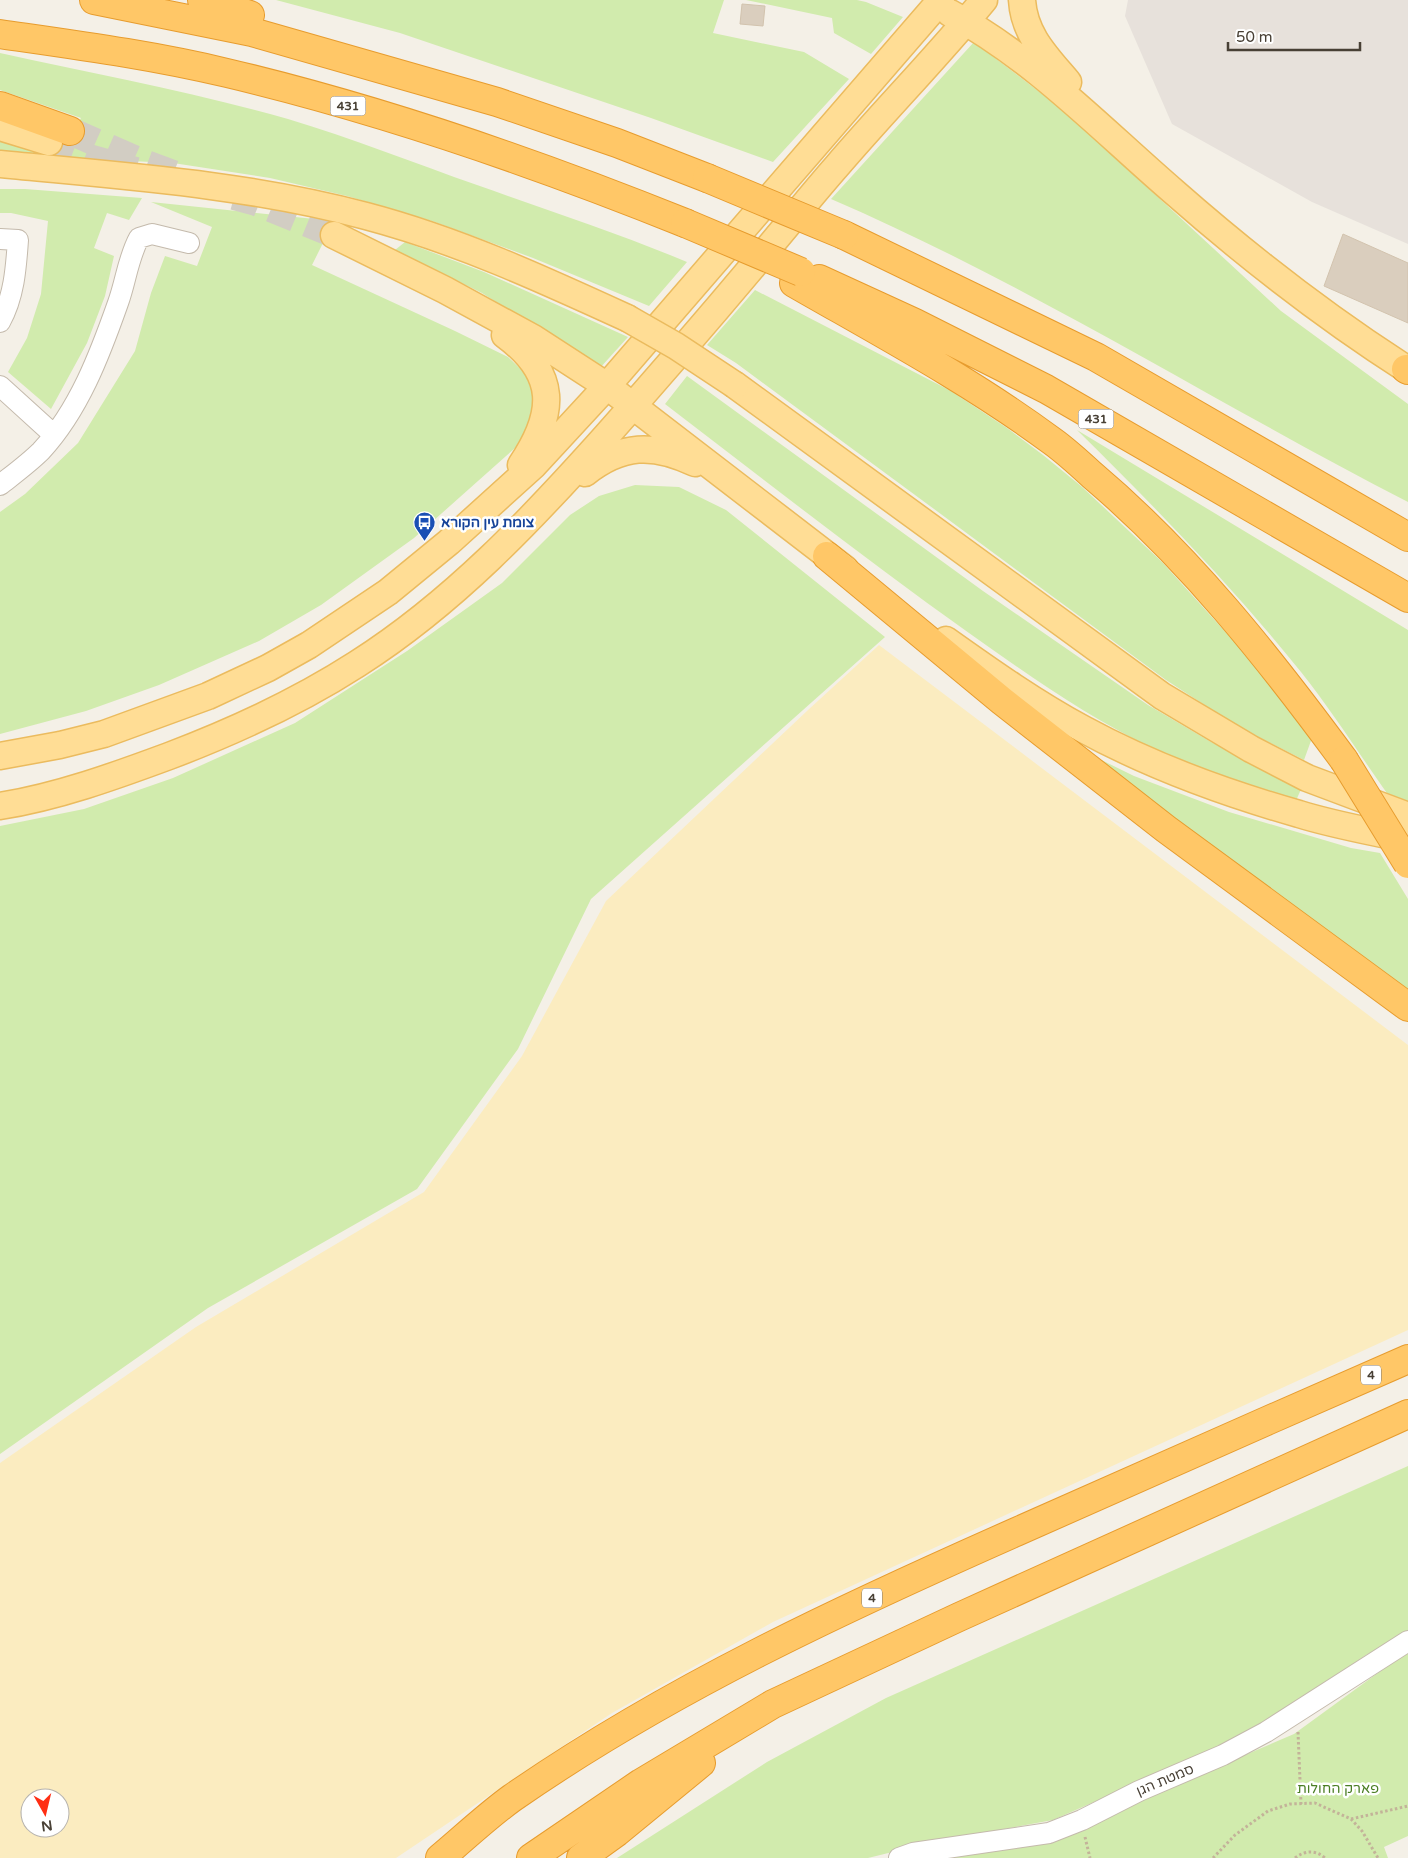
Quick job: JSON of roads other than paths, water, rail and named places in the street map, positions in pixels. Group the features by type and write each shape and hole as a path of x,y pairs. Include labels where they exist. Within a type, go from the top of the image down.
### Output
{"highway":[{"path":"94,0 252,32 497,102 584,132"},
{"path":"202,0 258,17 584,132 707,178 844,235 1096,357 1408,537"},
{"name":"431","path":"0,34 177,62 227,73 314,96 508,155 596,187 695,227 798,278 915,323 1046,390 1408,599"},
{"path":"0,106 60,136"},
{"path":"798,278 975,388 1054,442 1111,491 1162,540 1223,606 1305,706 1344,760 1408,864"},
{"path":"1158,393 1408,521"},
{"path":"827,556 1002,701 1166,829 1408,1007"},
{"name":"4","path":"440,1858 510,1800 594,1745 701,1682 801,1631 920,1575 1408,1359"},
{"path":"531,1858 641,1783 773,1704 959,1616 1408,1414"},
{"path":"581,1858 617,1832 773,1704"}],"main road":[{"path":"0,806 72,788 142,766 222,736 286,706 358,664 404,631 451,593 489,560 545,505 674,360 836,167 984,0"},
{"path":"1022,0 1024,19 1037,46 1129,152"},
{"path":"0,756 104,734 208,696 268,668 309,645 388,592 499,498 534,465 607,386 932,2 966,22 1050,82 1246,254 1285,285 1407,370"},
{"path":"0,127 60,136"},
{"path":"0,164 254,193 311,203 367,216 419,232 481,255 561,288 626,318 676,346 735,385 1162,696 1251,749 1306,778 1408,816"},
{"path":"0,176 32,173 99,174"},
{"path":"334,235 445,290 533,338 607,386 827,556 1028,696 1084,730 1191,779 1299,815 1408,840"},
{"path":"445,290 516,343 529,355 544,380 546,402 544,415 533,447 499,498"},
{"path":"545,505 591,468 609,457 625,451 643,449 663,451 680,456 725,478"}],"lane":[{"path":"0,485 41,451 63,424 98,359 120,298 132,250 139,238 152,234 189,243"},
{"path":"0,239 18,240 13,284 2,315"},
{"path":"0,386 54,435"},
{"name":"סמטת הגן","path":"900,1858 913,1853 1049,1833 1082,1820 1139,1791 1223,1755 1266,1732 1408,1641"}],"tunnel":[{"path":"70,131 143,163 184,178"},
{"path":"49,142 89,157 136,170"},
{"path":"234,197 256,203 334,235"}],"place":[{"name":"צומת עין הקורא","path":"425,541"}],"park label":[{"name":"פארק החולות","path":"1338,1788"}]}
